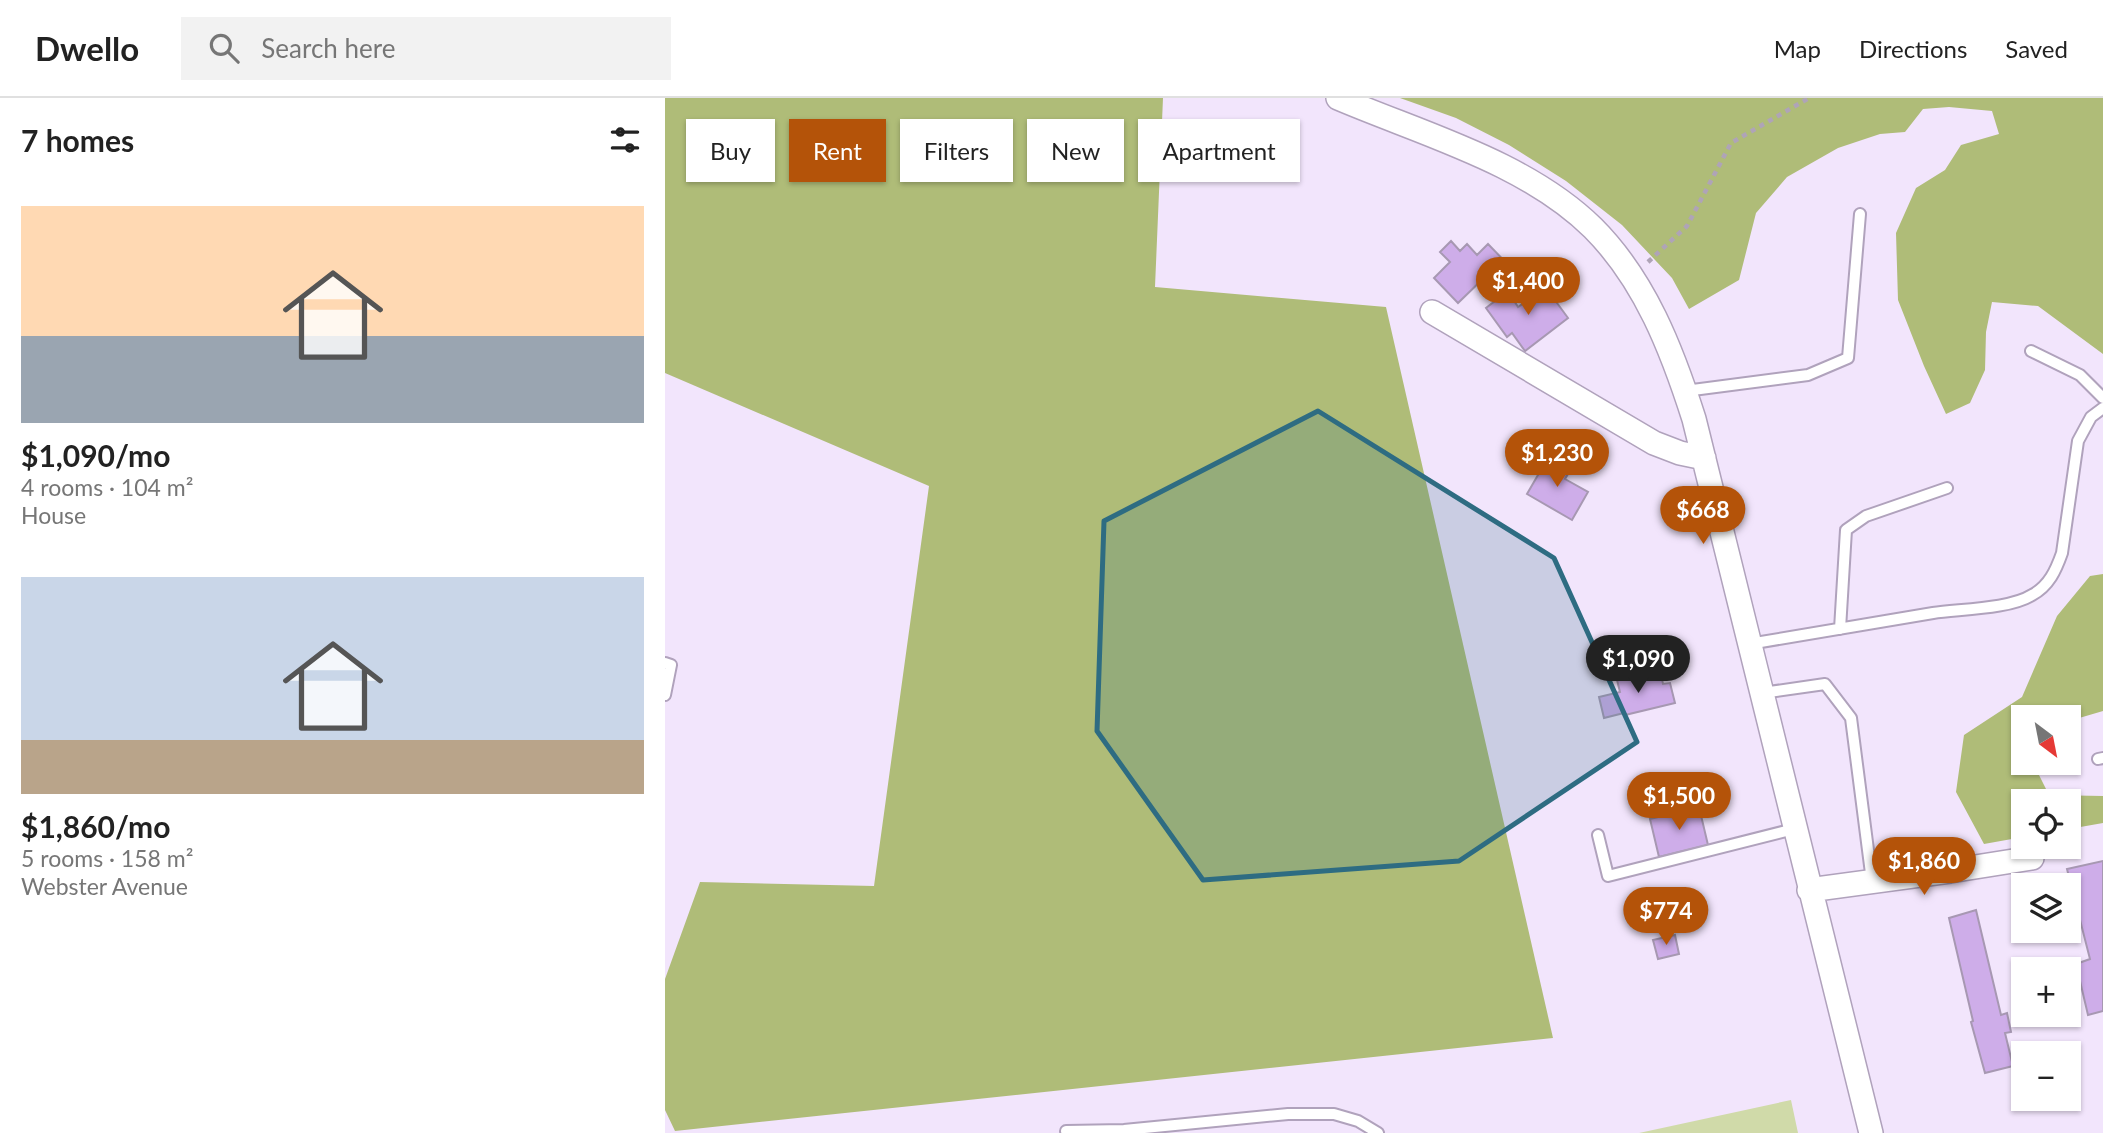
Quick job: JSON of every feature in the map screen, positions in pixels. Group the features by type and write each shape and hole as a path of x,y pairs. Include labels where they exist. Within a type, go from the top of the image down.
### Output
{"street":[{"path":"1338,98 1500,165 1556,197 1592,227 1618,257 1642,294 1664,337 1685,391 1704,458 1871,1133"},
{"path":"1432,312 1654,443 1680,453 1704,458"},
{"path":"1809,890 1950,872 2026,859"}],"lane":[{"path":"1685,391 1808,375 1849,358 1860,214"},
{"path":"2031,351 2080,375 2103,398"},
{"path":"1749,644 1934,613 2013,603 2035,594 2057,569 2062,553 2078,441 2091,417 2103,408"},
{"path":"1840,629 1846,530 1866,516 1947,488"},
{"path":"665,663 671,665 665,695"},
{"path":"1761,693 1825,684 1850,718 1872,881"},
{"path":"1598,835 1608,876 1794,829"},
{"path":"1066,1131 1125,1130 1288,1114 1334,1114 1359,1121 1378,1133"}],"path":[{"path":"1631,276 1687,226 1731,143 1809,98"}],"highlighted area":[{"path":"1318,411 1554,558 1637,742 1459,861 1203,880 1097,731 1104,521"}],"green space":[{"path":"665,98 1163,98 1162,119 1138,119 1138,182 1159,182 1155,287 1386,307 1553,1038 675,1131 665,1110 665,979 700,882 874,886 929,486 665,373"},
{"path":"1400,98 2103,98 2103,354 2038,306 1992,302 1986,332 1985,370 1970,403 1946,414 1924,366 1898,300 1896,233 1916,188 1945,170 1961,145 1999,134 1992,111 1949,107 1923,109 1905,132 1880,134 1838,148 1787,177 1756,213 1739,280 1689,309 1672,278 1622,225 1566,181 1509,145 1456,118"},
{"path":"2103,574 2103,711 2081,717 2081,705 2011,705 2011,775 2039,775 2046,789 2011,789 2011,839 1984,844 1956,792 1964,735 2022,697 2057,616 2090,576"},
{"path":"2081,796 2103,796 2103,823 2081,827"},
{"path":"1791,1100 1798,1133 1639,1133"}],"building":[{"path":"1451,241 1460,251 1467,244 1477,255 1488,244 1517,274 1504,286 1490,272 1458,303 1434,278 1450,262 1440,252"},
{"path":"1546,288 1568,318 1525,351 1512,333 1507,337 1486,308 1508,291 1518,307"},
{"path":"1549,456 1571,469 1565,479 1588,492 1572,520 1527,494"},
{"path":"1660,670 1663,684 1670,683 1675,703 1604,718 1599,697 1620,692 1617,680"},
{"path":"1699,807 1708,845 1659,857 1650,819"},
{"path":"2103,861 2103,1011 2088,1015 2081,985 2081,962 2090,959 2081,924 2081,873 2068,873 2067,869"},
{"path":"1976,910 2001,1015 2007,1013 2011,1032 2005,1033 2011,1066 1985,1073 1949,918"},
{"path":"1675,935 1679,954 1658,959 1653,940"}]}
